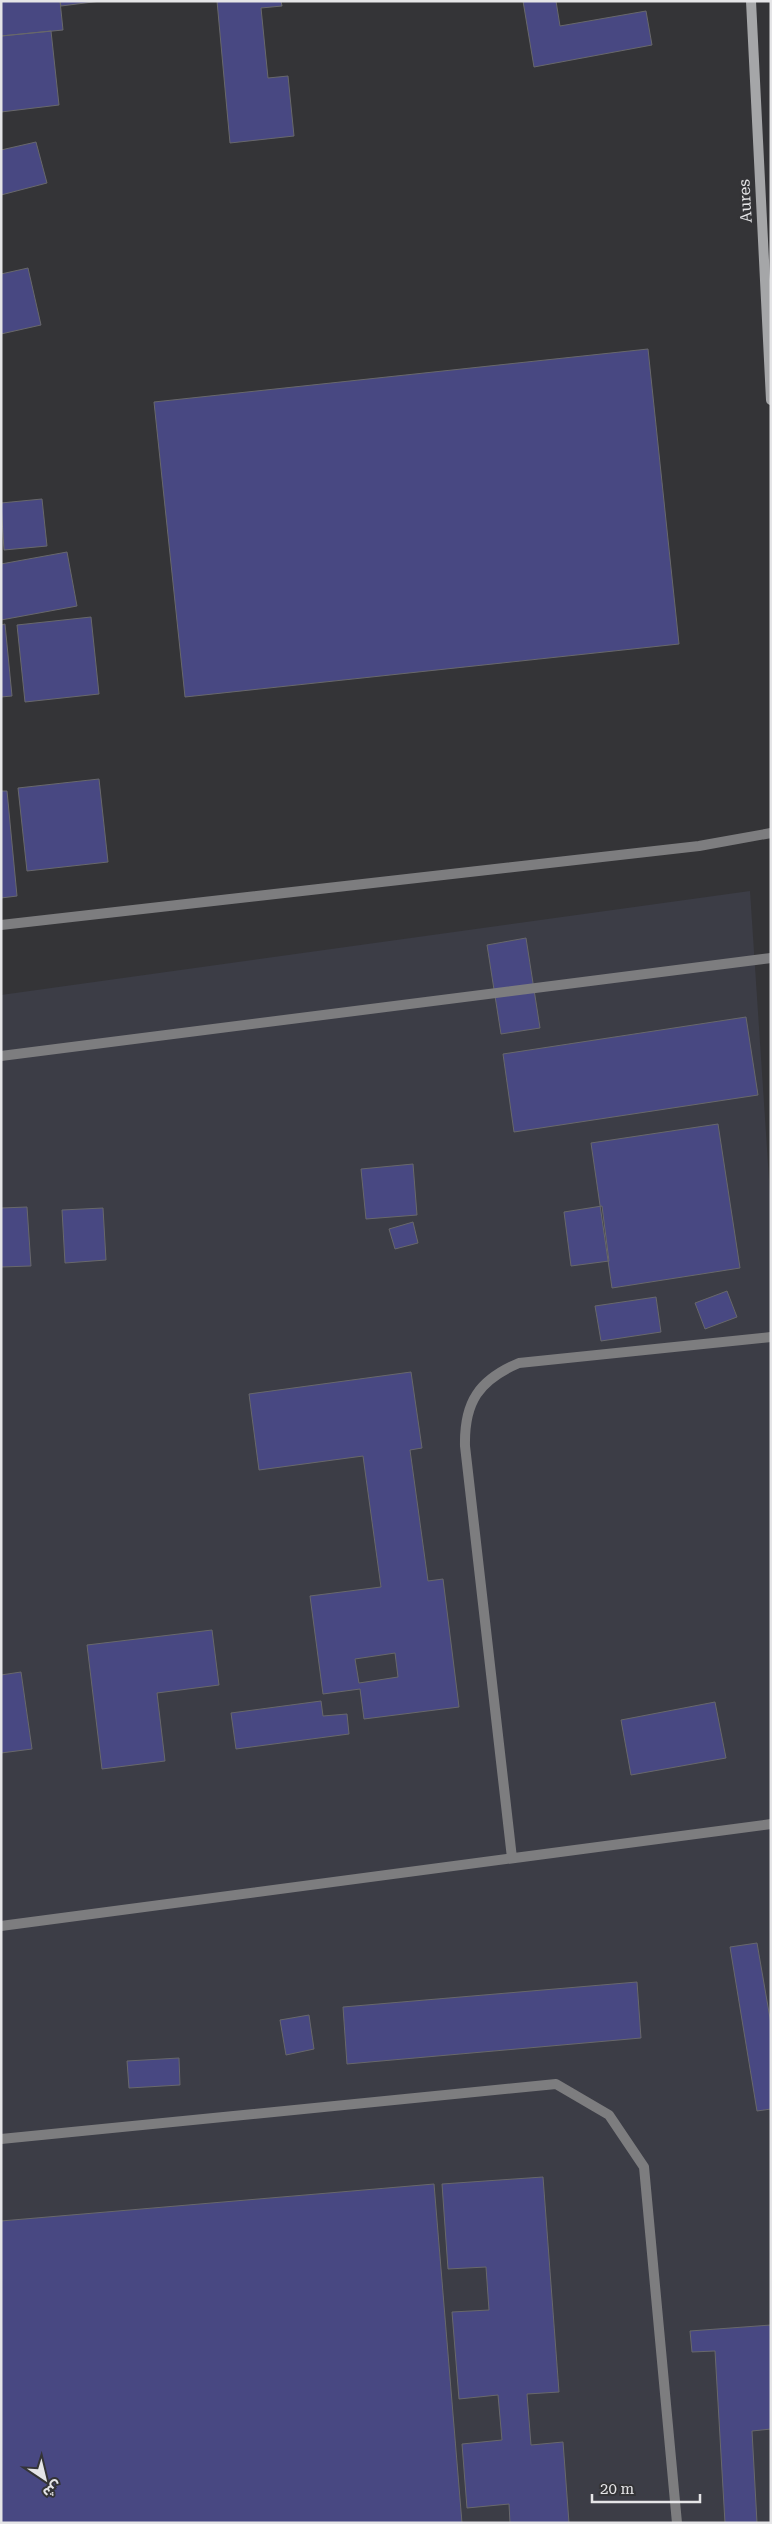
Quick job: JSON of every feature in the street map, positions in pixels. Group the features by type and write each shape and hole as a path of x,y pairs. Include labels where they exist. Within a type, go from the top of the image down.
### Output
{"street":[{"name":"Aures","path":"751,1 771,400"},
{"path":"1,925 699,846 771,833"},
{"path":"1,1056 771,958"},
{"path":"512,1858 465,1446 464,1424 470,1404 487,1381 498,1372 519,1363 771,1337"},
{"path":"1,1926 771,1824"},
{"path":"1,2139 556,2084 609,2115 644,2166 677,2523"}],"shaded area":[{"path":"750,891 771,1209 771,2523 1,2523 1,995"}],"building":[{"path":"1,1 60,1 63,30 1,36"},
{"path":"60,1 101,1 61,6"},
{"path":"217,1 281,1 282,6 261,8 268,78 288,76 294,136 230,143"},
{"path":"523,1 556,1 560,26 646,11 652,45 534,67"},
{"path":"51,31 59,105 1,112 1,36"},
{"path":"36,142 47,183 1,195 1,150"},
{"path":"28,268 41,325 1,334 1,274"},
{"path":"648,349 679,644 185,697 154,402"},
{"path":"42,499 47,546 4,550 1,503"},
{"path":"67,552 77,606 1,620 1,564"},
{"path":"91,617 99,694 25,702 17,625"},
{"path":"5,624 12,696 1,697 1,625"},
{"path":"99,779 108,862 27,871 18,788"},
{"path":"1,791 7,791 17,896 1,898"},
{"path":"526,938 540,1028 501,1034 487,945"},
{"path":"746,1017 758,1095 514,1132 503,1054"},
{"path":"718,1124 740,1268 612,1288 591,1143"},
{"path":"413,1164 417,1215 366,1219 361,1169"},
{"path":"602,1206 609,1261 571,1266 564,1212"},
{"path":"27,1207 31,1266 1,1267 1,1208"},
{"path":"103,1208 106,1260 65,1263 62,1210"},
{"path":"413,1222 418,1243 395,1249 389,1229"},
{"path":"727,1291 737,1317 705,1329 695,1303"},
{"path":"656,1297 661,1332 601,1341 595,1306"},
{"path":"411,1372 422,1448 410,1450 428,1581 443,1579 459,1707 364,1719 360,1689 323,1694 310,1596 381,1587 363,1456 259,1470 249,1394","holes":["395,1653 398,1677 359,1683 355,1659"]},
{"path":"212,1630 219,1685 157,1693 165,1761 102,1769 87,1645"},
{"path":"21,1672 32,1749 1,1753 1,1675"},
{"path":"321,1701 323,1716 347,1714 349,1734 236,1749 231,1713"},
{"path":"715,1702 726,1758 631,1775 621,1720"},
{"path":"757,1943 771,2024 771,2109 757,2111 730,1947"},
{"path":"637,1982 641,2038 347,2064 343,2007"},
{"path":"309,2015 314,2049 286,2055 280,2020"},
{"path":"179,2058 180,2085 129,2088 127,2061"},
{"path":"543,2177 559,2392 527,2394 531,2445 563,2442 569,2523 510,2523 509,2504 467,2508 462,2444 502,2440 498,2395 459,2399 452,2312 489,2310 486,2267 448,2269 442,2184"},
{"path":"434,2184 462,2523 1,2523 1,2221"},
{"path":"771,2325 771,2429 752,2431 757,2523 725,2523 715,2351 692,2352 690,2331"}]}
